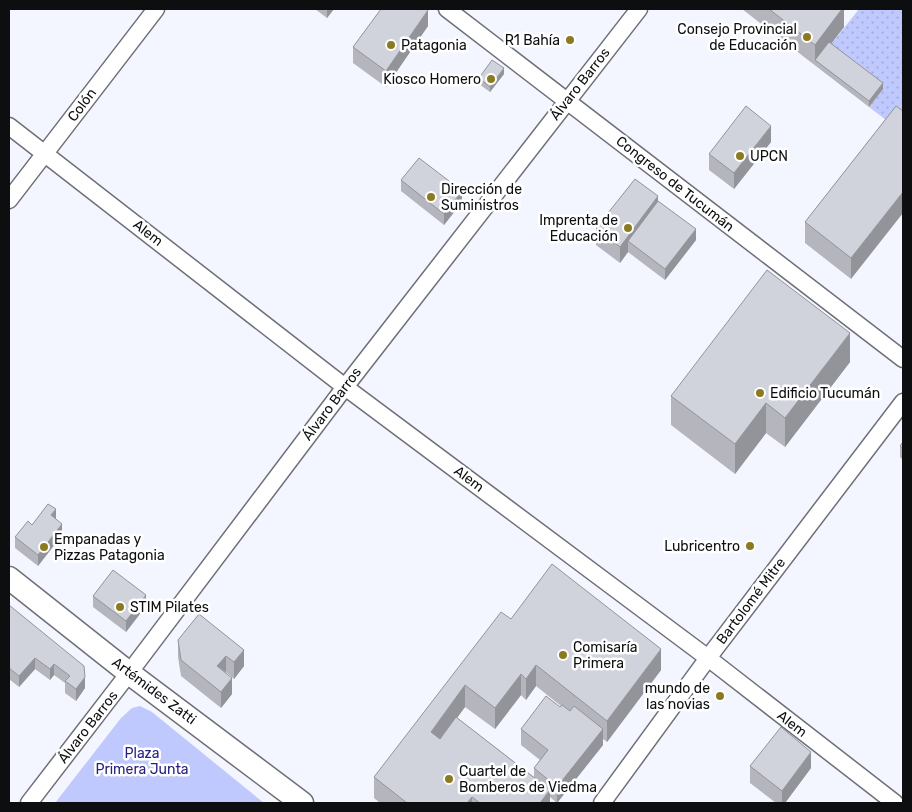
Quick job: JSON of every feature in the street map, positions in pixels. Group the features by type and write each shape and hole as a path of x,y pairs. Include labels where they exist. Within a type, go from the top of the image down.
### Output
{"main road":[{"name":"Artémides Zatti","path":"9,578 130,673 302,803"}],"street":[{"name":"Colón","path":"9,200 156,9"},
{"name":"Congreso de Tucumán","path":"446,9 903,359"},
{"name":"Álvaro Barros","path":"29,803 130,673 345,386 639,9"},
{"name":"Alem","path":"9,126 345,386 708,658 895,803"},
{"name":"Bartolomé Mitre","path":"602,803 708,658 903,402"}],"green space":[{"path":"859,9 903,9 903,133 869,107 883,89 829,47"},
{"name":"Plaza Primera Junta","path":"140,706 152,712 264,803 55,803 121,718 132,708"}],"building":[{"name":"Patagonia","path":"381,9 428,10 386,71 353,47"},
{"path":"769,9 842,9 815,45"},
{"path":"829,42 883,83 869,101 815,60"},
{"path":"492,60 504,68 490,87 479,78"},
{"path":"746,106 771,126 734,173 709,154"},
{"path":"896,106 903,111 903,192 851,258 805,222"},
{"name":"Dirección de Suministros","path":"419,158 462,191 444,214 401,180"},
{"path":"635,179 658,196 620,247 596,228"},
{"path":"658,201 696,229 665,269 628,241"},
{"name":"Edificio Tucumán","path":"767,270 850,333 785,418 766,403 735,444 671,396"},
{"path":"48,504 56,509 51,515 62,524 38,555 15,537 28,521 32,525"},
{"path":"552,564 661,649 607,721 536,665 526,679 521,674 495,708 465,685 431,732 440,739 456,717 550,790 540,803 480,803 472,797 467,803 407,803 374,777 501,612 511,619"},
{"name":"STIM Pilates","path":"113,570 146,595 126,621 93,596"},
{"path":"9,605 84,666 85,677 76,689 65,681 70,676 54,664 50,669 35,658 19,676 9,668"},
{"path":"199,614 244,650 234,662 226,656 217,666 232,678 221,692 181,660 178,640"},
{"path":"546,696 560,707 562,705 570,711 574,706 603,729 557,787 534,768 548,750 521,729"},
{"path":"781,727 811,752 782,791 750,766"}],"place":[{"name":"Consejo Provincial de Educación","path":"807,37"},
{"name":"R1 Bahía","path":"570,40"},
{"name":"Patagonia","path":"391,45"},
{"name":"Kiosco Homero","path":"491,79"},
{"name":"UPCN","path":"740,156"},
{"name":"Dirección de Suministros","path":"431,197"},
{"name":"Imprenta de Educación","path":"628,228"},
{"name":"Edificio Tucumán","path":"760,393"},
{"name":"Lubricentro","path":"750,546"},
{"name":"Empanadas y Pizzas Patagonia","path":"44,547"},
{"name":"STIM Pilates","path":"120,607"},
{"name":"Comisaría Primera","path":"563,655"},
{"name":"mundo de las novias","path":"720,696"},
{"name":"Cuartel de Bomberos de Viedma","path":"449,779"}]}
